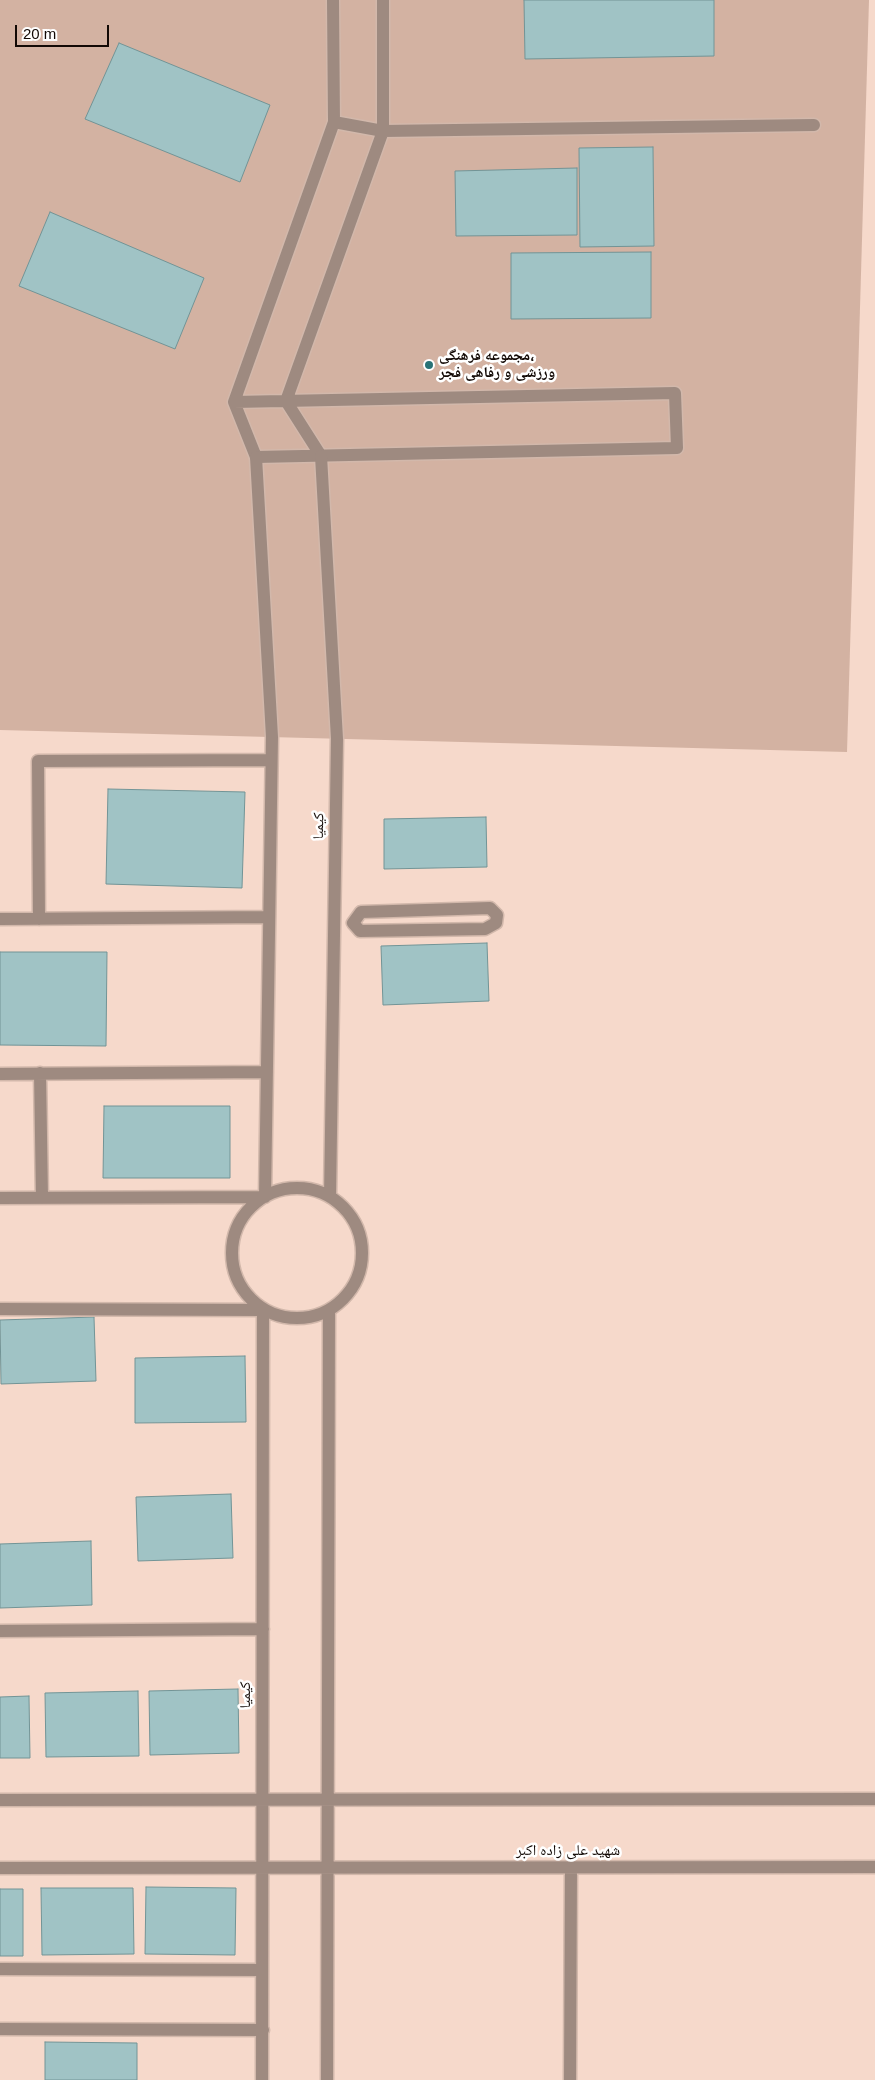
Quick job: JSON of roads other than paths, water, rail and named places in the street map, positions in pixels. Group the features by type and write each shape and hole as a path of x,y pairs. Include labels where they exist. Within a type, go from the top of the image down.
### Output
{"street":[{"path":"264,1197 272,737 256,457 234,402 334,122 333,0"},
{"path":"286,401 383,130 382,0"},
{"path":"334,122 383,130 814,125"},
{"path":"234,402 675,392 677,448 256,457"},
{"path":"286,401 321,456"},
{"name":"کیمیا","path":"321,456 337,739 330,1197"},
{"path":"39,919 38,761 271,760"},
{"path":"490,908 497,915 496,923 486,929 360,932 353,923 361,912 490,908"},
{"path":"0,919 269,917"},
{"path":"334,924 353,923"},
{"path":"0,1074 267,1072"},
{"path":"40,1074 42,1198"},
{"path":"297,1188 314,1190 330,1197 343,1207 354,1221 360,1236 362,1254 360,1270 353,1286 342,1300 328,1310 313,1316 296,1318 279,1316 263,1310 250,1299 240,1285 234,1270 231,1253 234,1236 240,1220 251,1206 264,1197 280,1190 297,1188"},
{"path":"0,1198 264,1197"},
{"path":"0,1308 263,1310"},
{"name":"کیمیا","path":"262,2080 263,1310"},
{"path":"327,2080 328,1310"},
{"path":"0,1631 262,1629"},
{"path":"0,1800 875,1800"},
{"name":"شهید علی زاده اکبر","path":"0,1868 875,1867"},
{"path":"570,2080 571,1868"},
{"path":"0,1969 262,1970"},
{"path":"0,2028 263,2030"}],"place":[{"name":"مجموعه فرهنگی، ورزشی و رفاهی فجر","path":"429,365"}]}
